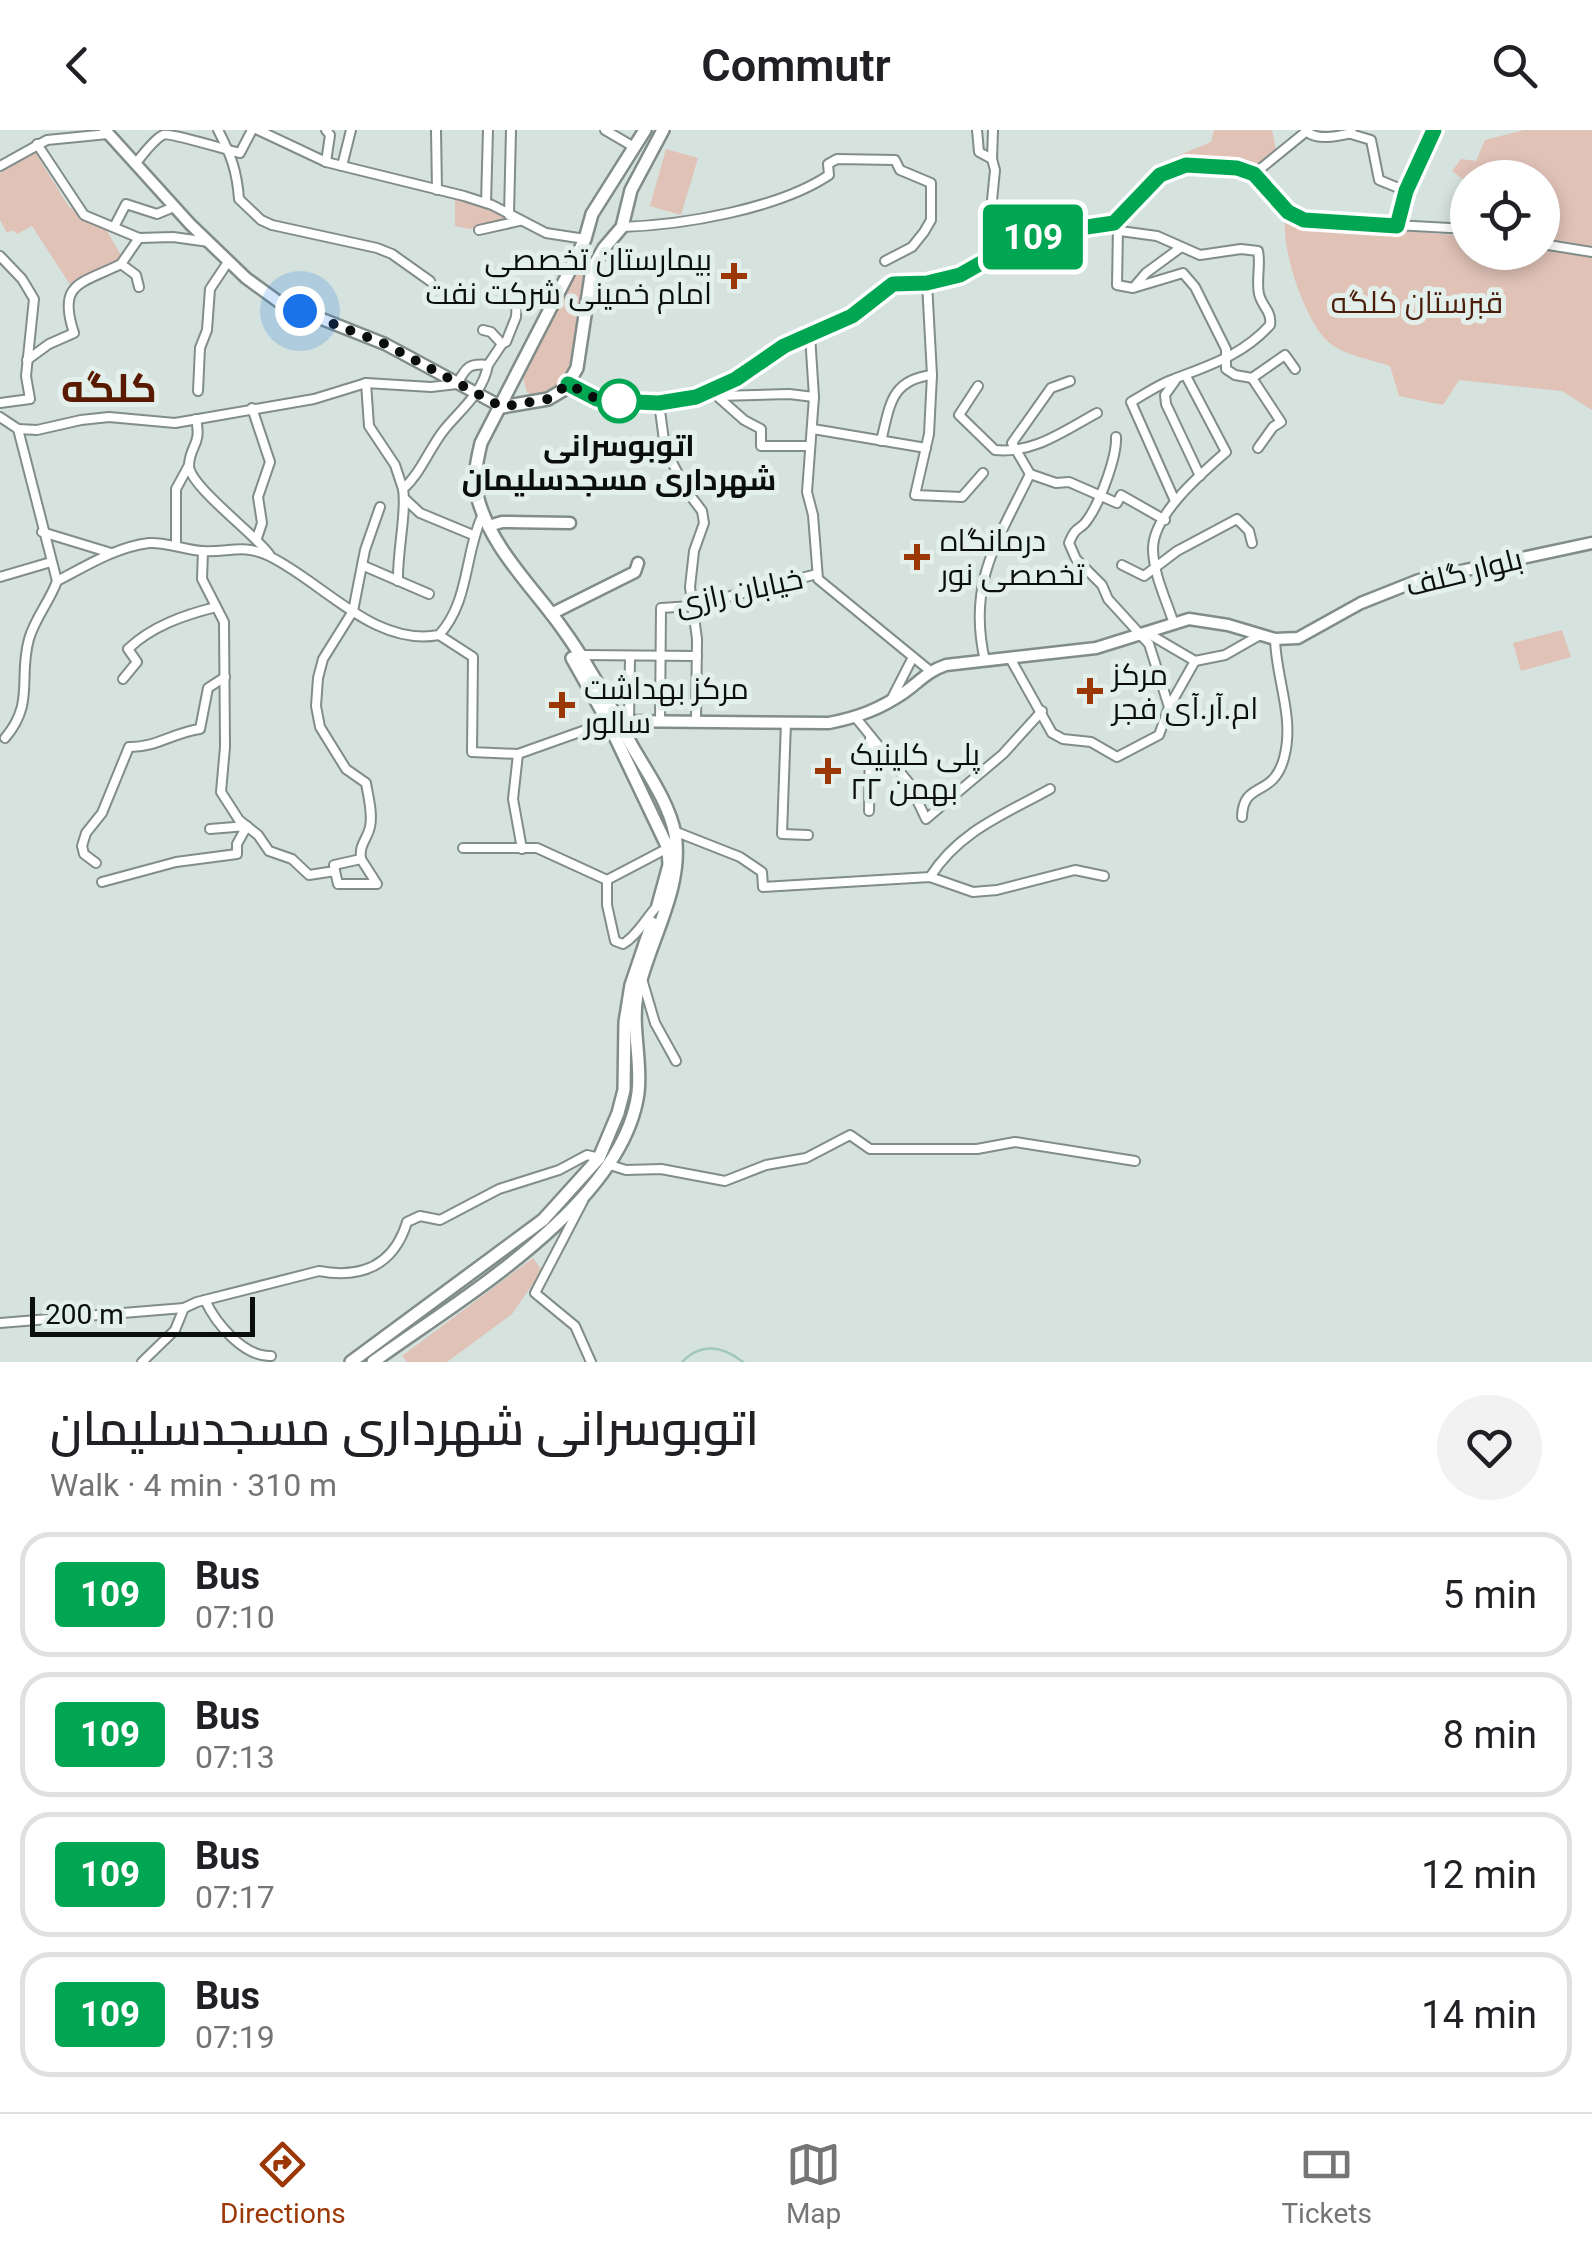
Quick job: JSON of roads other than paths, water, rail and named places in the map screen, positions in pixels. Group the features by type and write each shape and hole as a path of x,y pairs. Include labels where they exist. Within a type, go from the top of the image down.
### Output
{"main road":[{"path":"374,1362 524,1252 587,1192 604,1161 624,1090 625,1022 631,985 676,866 674,831 662,816 618,721 579,655 489,526 477,495 476,468 481,443 585,239 598,204 645,130"},
{"path":"502,407 548,399 568,384 577,368 592,268 622,226 631,190 663,130"},
{"path":"598,204 618,200 627,212"},
{"path":"585,239 604,248"},
{"path":"516,378 516,388 528,402"},
{"path":"551,614 555,628 618,721"},
{"path":"351,1362 543,1220 621,1145 638,1095 636,1018 669,866 662,816"}],"street":[{"path":"218,130 239,178 239,199 261,220 377,248 430,281"},
{"path":"224,141 230,130"},
{"path":"134,164 163,136 176,134 204,146 240,153 255,130 326,162 486,203 546,233 585,239"},
{"path":"326,130 330,135 326,162"},
{"path":"342,166 351,130"},
{"path":"436,130 437,190"},
{"path":"486,203 488,130"},
{"path":"509,215 511,130"},
{"path":"605,130 634,147"},
{"path":"976,130 979,152 992,159"},
{"path":"986,261 995,179 992,130"},
{"path":"1397,226 1406,191 1434,130"},
{"path":"1254,174 1307,131 1312,136 1330,137 1353,132 1371,140 1379,180 1406,191"},
{"path":"0,166 47,135 106,132 228,262 279,302 385,344 502,407"},
{"path":"37,144 84,215 139,238 209,242"},
{"path":"622,226 748,208 780,199 807,190 829,174 828,164 837,160 895,160 900,170 931,184 931,220 912,247 885,261"},
{"path":"1295,368 1285,355 1252,378 1226,369 1226,349 1189,276 1183,273 1133,288 1117,285 1117,227 1149,185 1170,170 1197,164 1237,168 1254,174 1288,212 1304,220 1450,228"},
{"path":"114,226 126,204 157,214 174,207"},
{"path":"479,230 519,221"},
{"path":"696,397 736,379 784,346 852,316 893,284 927,283 960,275 1022,240 1046,233 1117,227 1157,236 1200,255 1240,248 1258,251 1259,293 1272,315 1261,336 1225,360 1182,376 1132,402 1175,501"},
{"path":"27,360 74,333 66,304 69,294 122,264 139,238"},
{"path":"1560,247 1592,252"},
{"path":"1133,288 1180,248"},
{"path":"0,256 34,299 27,360 30,399 0,403"},
{"path":"198,392 200,348 207,330 210,289 228,262"},
{"path":"122,264 136,275 139,287"},
{"path":"927,283 932,375 926,448 915,495 962,497 982,473"},
{"path":"402,489 414,480 444,431 486,379 488,365 512,332 517,298"},
{"path":"482,330 491,332 502,344"},
{"path":"810,335 814,398 807,492 813,515 818,579 929,670"},
{"path":"457,384 465,368 472,364 488,365"},
{"path":"882,441 898,389 905,382 932,375"},
{"path":"1182,376 1166,390 1166,404 1200,476"},
{"path":"1174,624 1152,545 1175,501 1226,452 1182,376"},
{"path":"1252,378 1281,422 1258,448"},
{"path":"1070,380 1051,388 1012,443 1030,474 1069,482 1117,503 1121,495 1164,520"},
{"path":"0,416 18,429 38,430 109,417 153,423 314,398 366,383 432,387 457,384"},
{"path":"366,383 370,426 394,465 405,500 398,581"},
{"path":"568,384 597,399 659,403 717,396 789,394 814,398"},
{"path":"978,386 959,414 996,450 1016,450 1073,430 1077,423 1096,413"},
{"path":"717,396 761,430 761,446 810,446"},
{"path":"659,403 665,448 686,490 702,511 704,524 694,551 696,721"},
{"path":"252,408 270,462 258,497 262,524 257,538"},
{"path":"176,546 176,489 200,436 196,419"},
{"path":"4,738 18,723 28,642 57,581 18,429"},
{"path":"813,429 926,448"},
{"path":"1116,437 1117,451 1088,520 1075,528 1069,543 1076,559 1102,585 1108,599 1146,635 1195,661 1225,654 1260,635"},
{"path":"189,465 191,473 219,506 257,538 271,557"},
{"path":"985,661 977,628 979,596 995,543 1030,474"},
{"path":"405,500 420,513 473,535"},
{"path":"360,859 334,865 338,884 377,884 360,859 360,845 369,832 371,819 366,782 346,770 320,728 316,706 319,670 354,611 365,550 380,507"},
{"path":"439,635 458,607 473,535 484,512"},
{"path":"1122,565 1144,576 1177,551 1237,519 1248,531 1252,544"},
{"path":"489,526 502,522 570,524"},
{"path":"42,532 111,553"},
{"path":"57,581 111,553 150,543 203,551 248,548 271,557 354,611 405,635 439,635 472,657 472,752 518,754 618,721 830,723 856,718 890,702 929,670 946,665 1096,648 1189,619 1228,625 1275,639 1286,703 1284,756 1278,775 1264,790 1248,795 1242,803 1242,817"},
{"name":"بلوار گلف","path":"1275,639 1298,638 1341,614 1419,580 1592,543"},
{"path":"203,551 202,579 224,622 222,792 230,809 269,851 292,859 308,875 335,871"},
{"path":"0,577 51,562"},
{"path":"551,614 634,572 638,563"},
{"path":"364,566 429,594"},
{"name":"خیابان رازی","path":"662,657 661,608 692,606 818,574"},
{"path":"123,679 137,662 128,648 141,636 189,614 216,608"},
{"path":"1146,635 1169,707"},
{"path":"579,655 697,656"},
{"path":"890,702 913,656"},
{"path":"618,721 630,657"},
{"path":"660,722 662,657"},
{"path":"1010,658 1052,732 1063,739 1091,742 1117,757 1159,736 1169,707 1195,661"},
{"path":"96,863 84,854 82,846 86,833 102,813 129,747 142,748 180,731 200,729 208,688 225,677"},
{"path":"856,718 909,783 926,819 1003,754 1042,711"},
{"path":"786,722 782,834 808,835"},
{"path":"869,811 870,738"},
{"path":"518,754 513,799 522,848"},
{"path":"930,877 942,858 968,834 1050,789"},
{"path":"210,829 247,826"},
{"path":"102,882 176,862 237,854 237,844 247,826"},
{"path":"674,831 740,857 762,872 762,887 930,877 973,892 998,890 1074,870 1104,876"},
{"path":"463,848 537,848 606,880"},
{"path":"606,880 668,848"},
{"path":"606,880 615,941 624,944 633,939 640,924 662,901"},
{"path":"642,979 655,1023 676,1061"},
{"path":"0,1323 184,1308 318,1271 338,1275 372,1268 392,1256 407,1222 420,1216 440,1220 499,1189 587,1156 626,1170 662,1169 725,1182 766,1165 806,1158 850,1135 870,1149 977,1149 1016,1142 1135,1161"},
{"path":"587,1192 535,1292 575,1326 591,1362"},
{"path":"206,1300 212,1315 230,1336 258,1356 273,1359"},
{"path":"142,1362 175,1330 184,1308"},
{"path":"262,1362 273,1359"}],"waterway":[{"path":"682,1362 697,1351 712,1348 743,1362"}],"place":[{"name":"بیمارستان تخصصی امام خمینی شرکت نفت","path":"734,276"},
{"name":"اتوبوسرانی شهرداری مسجدسلیمان","path":"619,401"},
{"name":"درمانگاه تخصصی نور","path":"917,557"},
{"name":"مرکز ام.آر.آی فجر","path":"1090,691"},
{"name":"مرکز بهداشت سالور","path":"562,705"},
{"name":"پلی کلینیک ۲۲ بهمن","path":"828,771"}],"district":[{"name":"کلگه","path":"109,388"}],"park label":[{"name":"قبرستان کلگه","path":"1417,302"}]}
